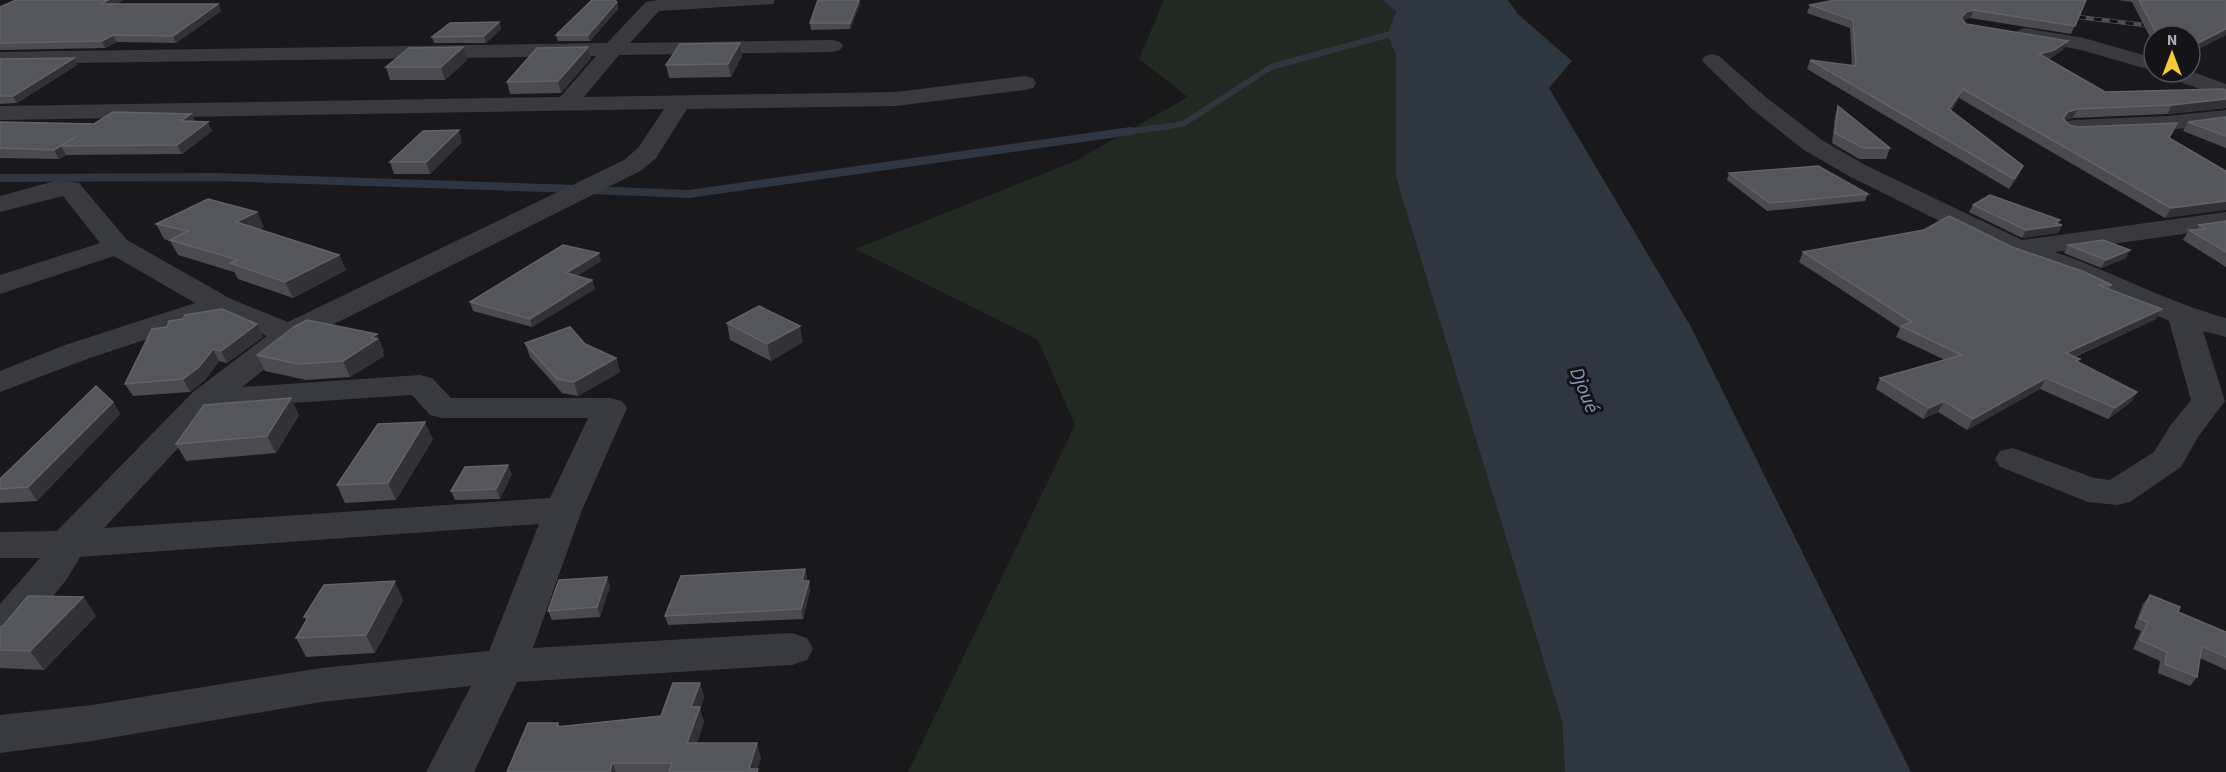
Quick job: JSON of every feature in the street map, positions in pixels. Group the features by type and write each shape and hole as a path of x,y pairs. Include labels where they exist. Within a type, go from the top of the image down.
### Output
{"street":[{"path":"566,105 653,6 727,0 766,0"},
{"path":"2006,32 2084,44 2142,61"},
{"path":"0,58 833,46"},
{"path":"1712,60 1760,104 1813,145 1857,171 2018,249 2087,273 2183,316 2226,328"},
{"path":"2202,82 2226,91"},
{"path":"0,113 896,99 1025,84"},
{"path":"0,632 53,569 67,544 205,399 289,334 633,165 647,153 680,103"},
{"path":"2073,127 2167,123 2226,117"},
{"path":"0,204 59,188 70,188 117,246 220,305 289,334"},
{"path":"2018,249 2226,220"},
{"path":"0,285 117,246"},
{"path":"0,382 76,352 220,305"},
{"path":"2013,459 2088,490 2117,493 2168,459 2182,434 2208,401 2183,316"},
{"path":"205,399 420,385 442,408 610,408 564,510 511,650 450,772"},
{"path":"0,545 67,544 564,510"},
{"path":"0,734 62,728 366,680 502,667 792,649"}],"shaded area":[{"path":"1164,0 1382,0 1396,10 1387,35 1396,55 1396,178 1562,721 1565,772 908,772 1075,425 1038,340 855,249 1075,161 1188,97 1139,59"}],"water":[{"name":"Djoué","path":"1382,0 1508,0 1518,14 1572,61 1549,88 1691,327 1911,772 1565,772 1562,721 1396,178 1396,55 1387,35 1396,11"}],"building":[{"path":"16,0 108,0 101,4 218,4 173,36 113,35 102,41 0,43 0,7"},
{"path":"592,0 617,2 588,35 556,35"},
{"path":"818,0 859,0 850,23 810,23"},
{"path":"1835,0 2086,0 2075,26 1974,10 1966,12 1961,18 1966,24 2068,41 2054,50 2039,54 2105,92 2226,90 2226,99 2172,105 2077,109 2068,112 2063,118 2069,125 2078,127 2177,123 2169,138 2226,171 2226,201 2171,208 1963,89 1949,109 2023,166 2014,179 1810,60 1856,66 1853,20 1810,5"},
{"path":"2139,0 2226,0 2226,29 2202,41 2202,24 2152,24"},
{"path":"499,22 484,36 432,37 450,23"},
{"path":"740,43 728,64 666,65 680,44"},
{"path":"463,47 441,67 386,67 409,48"},
{"path":"588,47 558,81 507,82 537,48"},
{"path":"74,58 13,96 0,96 0,59"},
{"path":"1838,106 1890,148 1863,148 1835,133"},
{"path":"113,112 191,114 181,121 208,122 177,145 61,146 77,136 54,150 0,148 0,122 94,124"},
{"path":"2226,117 2226,136 2188,122"},
{"path":"459,130 426,162 390,162 423,131"},
{"path":"1818,166 1868,194 1770,203 1729,173"},
{"path":"1990,195 2060,220 2055,223 2062,225 2026,230 1973,205"},
{"path":"208,199 257,212 236,222 339,255 285,282 230,263 238,260 170,240 188,231 156,224"},
{"path":"1949,216 2012,247 2082,271 2112,285 2098,285 2162,309 2066,353 2080,359 2076,361 2137,392 2115,408 2046,378 1973,419 1944,401 1929,408 1880,378 1962,355 1901,326 1912,322 1803,252 1924,230"},
{"path":"2226,221 2226,252 2189,230 2206,229 2199,225"},
{"path":"2103,240 2130,250 2106,260 2068,245"},
{"path":"563,245 599,253 566,273 592,280 530,319 470,302"},
{"path":"759,306 800,326 767,344 727,323"},
{"path":"222,309 257,324 221,351 213,349 199,367 183,379 125,384 152,329 167,327 169,321 183,319 185,315"},
{"path":"307,320 377,334 371,337 377,339 343,361 298,364 257,355"},
{"path":"570,327 585,344 616,358 574,382 557,379 525,343"},
{"path":"96,386 113,402 28,487 0,489 0,479"},
{"path":"291,398 267,436 176,444 204,405"},
{"path":"425,422 388,483 337,485 378,424"},
{"path":"508,465 496,489 451,491 465,467"},
{"path":"805,569 802,581 809,581 801,609 665,616 681,576"},
{"path":"607,577 597,607 548,611 559,580"},
{"path":"395,581 366,635 296,638 309,616 304,617 324,585"},
{"path":"2150,595 2180,607 2178,612 2226,632 2226,657 2202,646 2197,677 2165,664 2167,652 2140,640 2148,622 2140,619"},
{"path":"28,596 83,597 30,651 0,650 0,627"},
{"path":"673,683 700,683 691,707 700,707 687,743 757,743 749,769 758,769 757,772 669,772 672,763 612,763 610,772 507,772 528,723 558,723 557,727 661,716"}],"waterway":[{"path":"1120,133 1183,124 1271,67 1387,35 1399,35"},
{"path":"590,190 689,194 1131,131"},
{"path":"0,178 216,177 576,189"}],"railway":[{"path":"2062,15 2142,25"}]}
